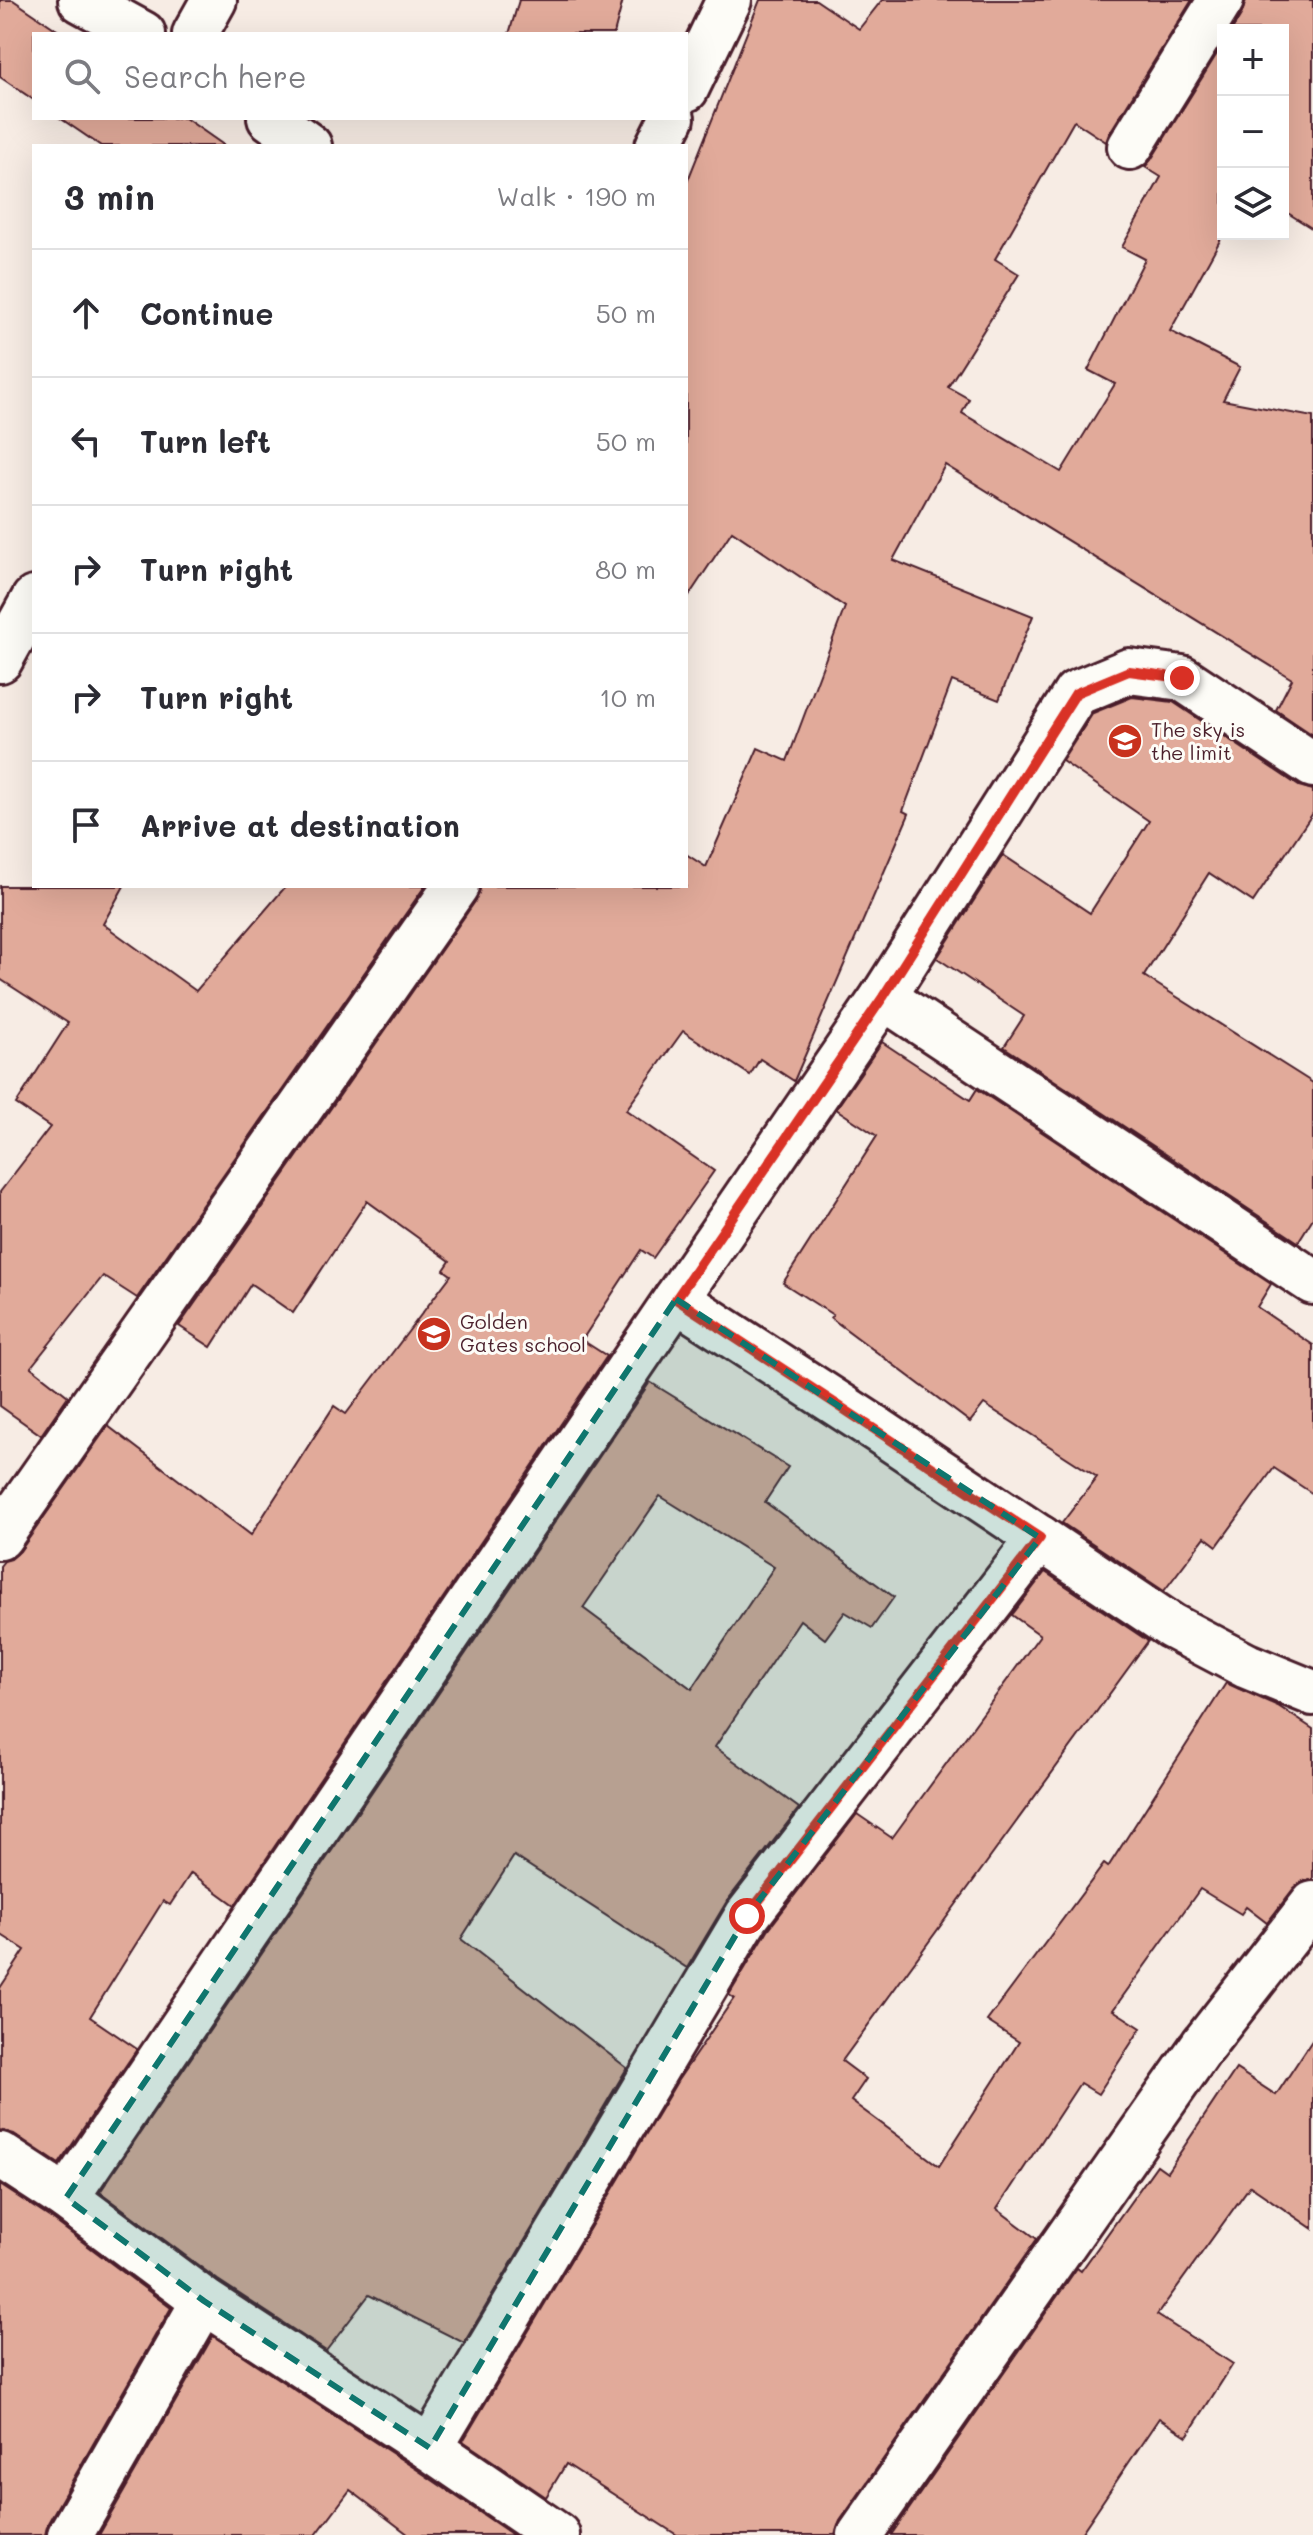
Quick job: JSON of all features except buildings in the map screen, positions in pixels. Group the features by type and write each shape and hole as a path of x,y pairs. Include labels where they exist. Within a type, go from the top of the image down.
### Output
{"street":[{"path":"81,0 139,32"},
{"path":"196,32 214,0"},
{"path":"688,85 729,0"},
{"path":"1130,147 1221,0"},
{"path":"273,120 306,144"},
{"path":"659,144 671,120"},
{"path":"0,660 32,603"},
{"path":"66,2198 883,997 1076,693 1129,671 1182,678 1313,765"},
{"path":"0,1537 455,888"},
{"path":"883,997 1313,1282"},
{"path":"676,1299 1171,1626 1247,1666 1313,1693"},
{"path":"430,2448 747,1916 1040,1538"},
{"path":"860,2535 1203,2045 1313,1904"},
{"path":"0,2155 66,2198 204,2301 557,2535"},
{"path":"70,2535 204,2301"}],"highlighted area":[{"path":"676,1299 1040,1538 747,1916 430,2448 204,2301 66,2198"}],"place":[{"name":"The sky is the limit","path":"1125,741"},
{"name":"Golden Gates school","path":"434,1334"}],"route":[{"path":"747,1916 1040,1538 676,1299 883,997 1076,693 1129,671 1182,678"}]}
